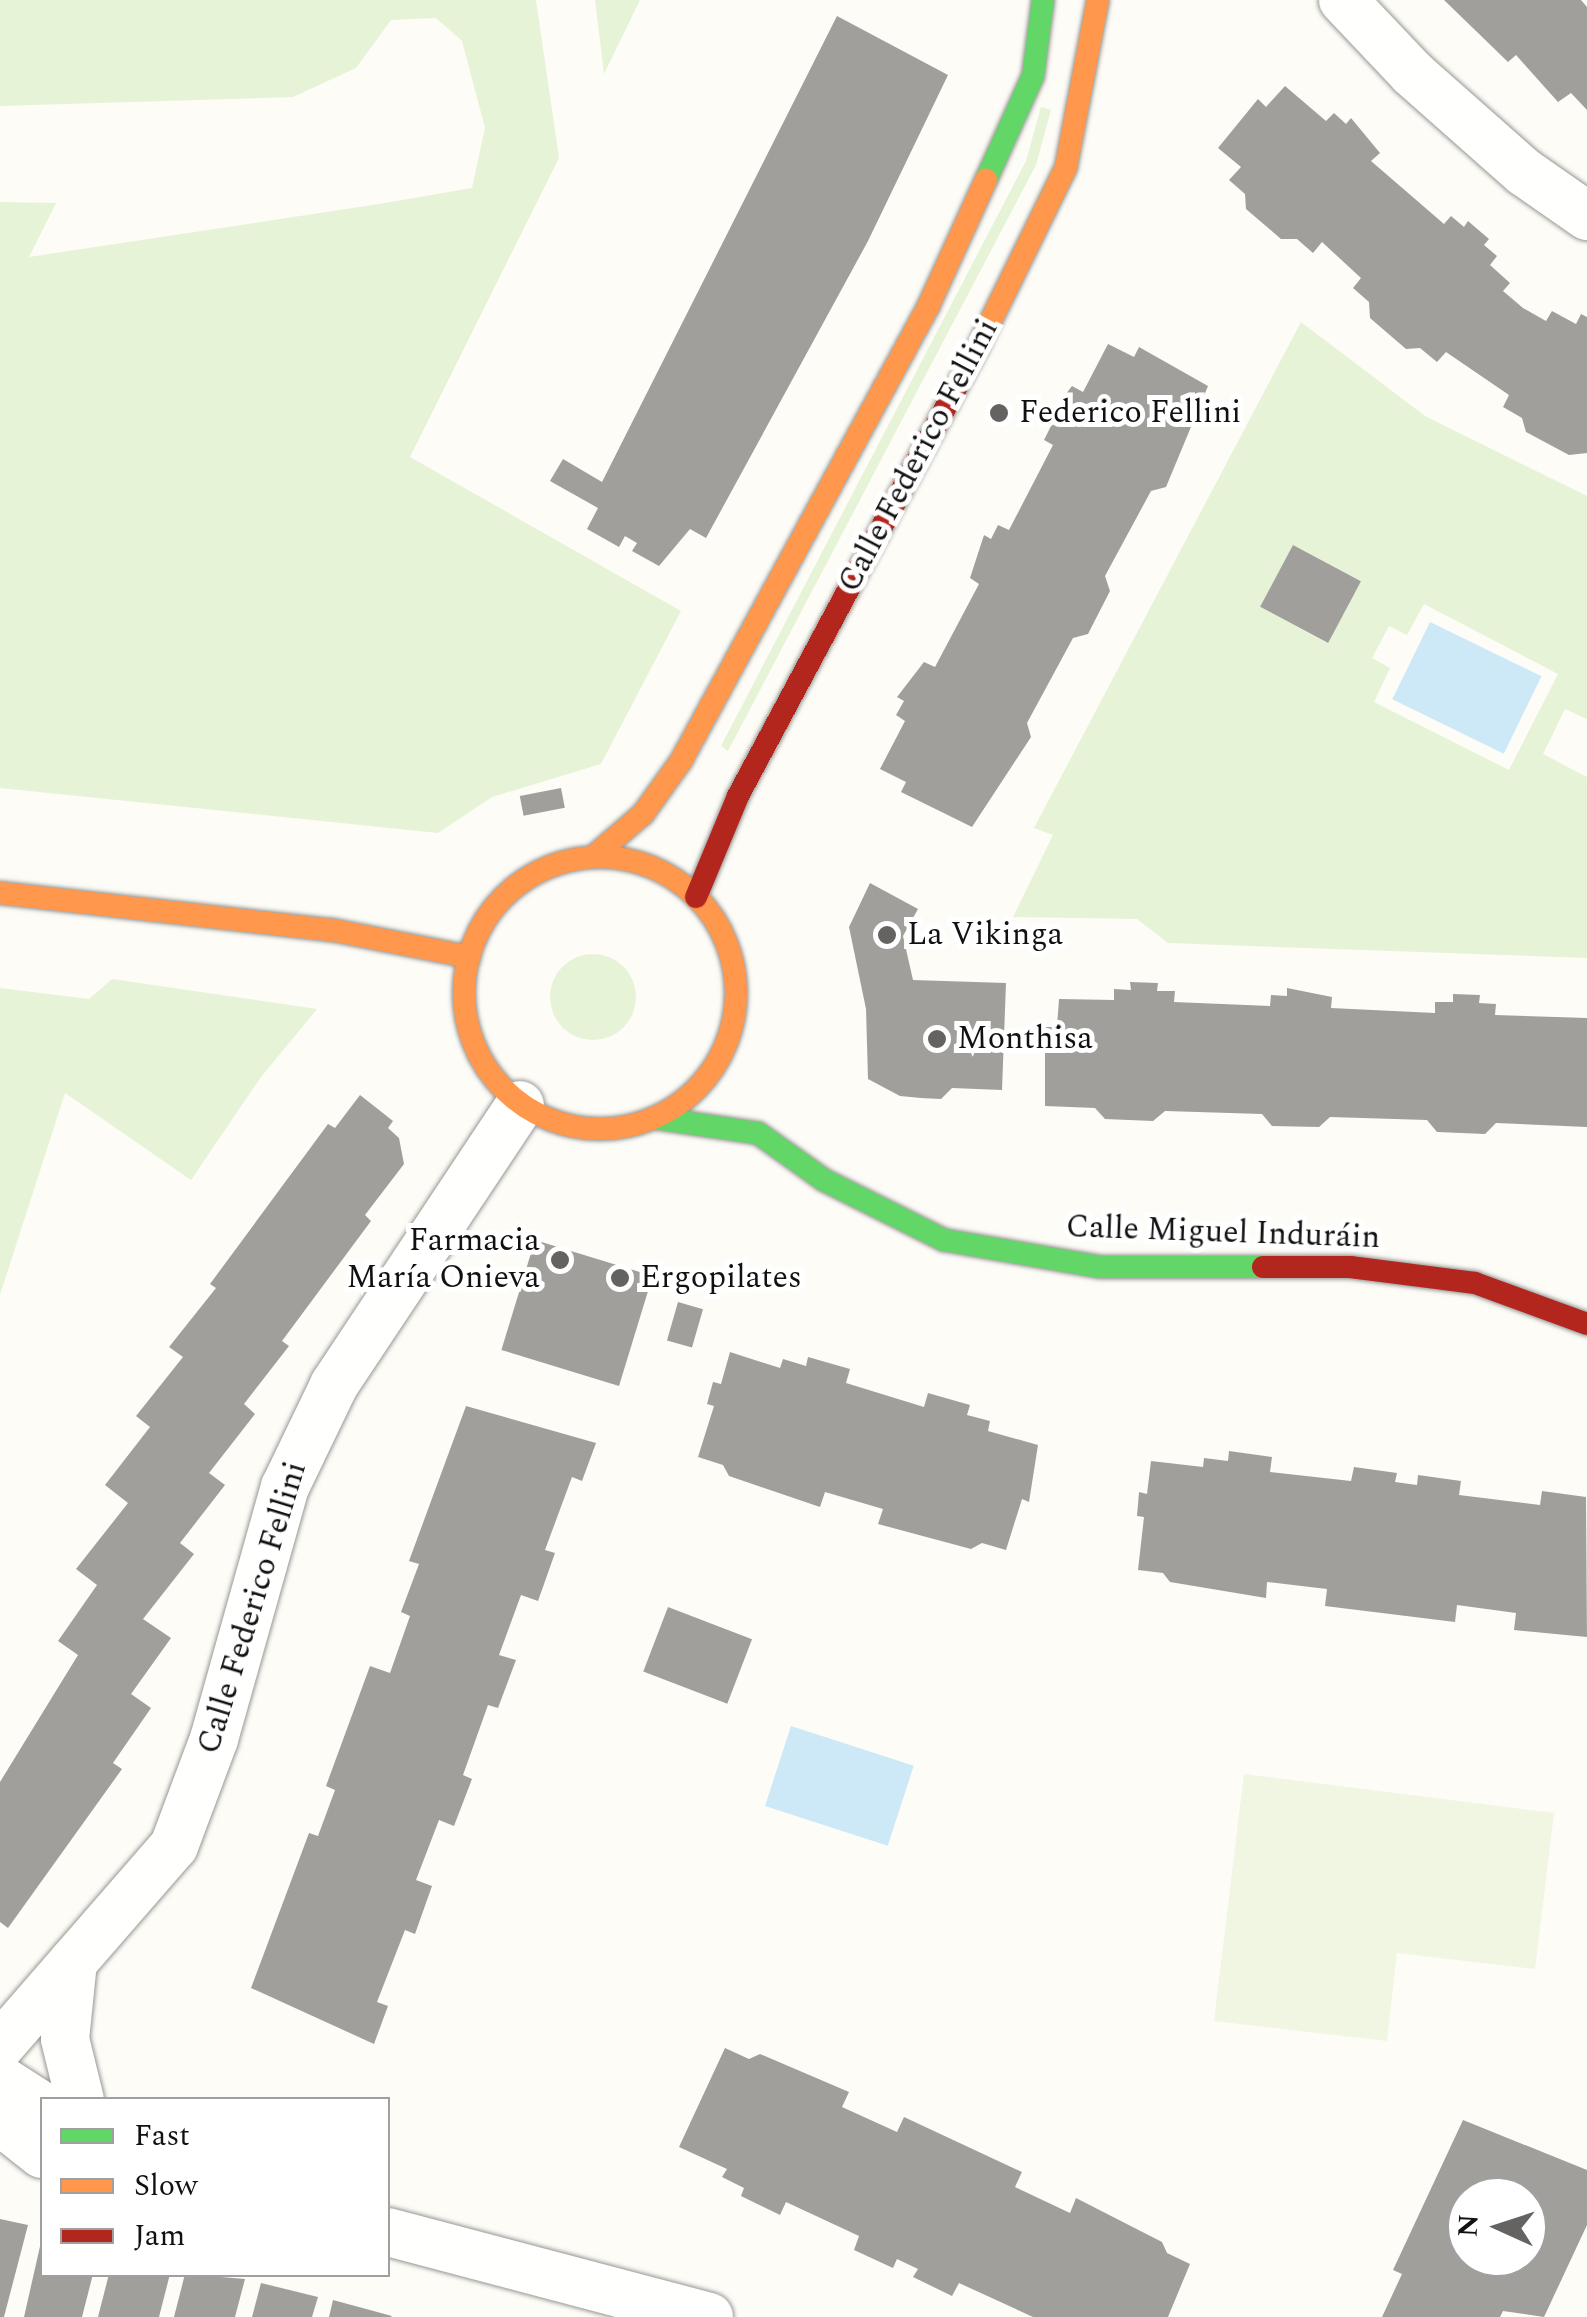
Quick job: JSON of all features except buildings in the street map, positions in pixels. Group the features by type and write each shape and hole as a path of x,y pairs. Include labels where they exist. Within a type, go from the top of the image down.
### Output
{"street":[{"name":"Calle Federico Fellini","path":"594,856 642,814 681,761 928,307 1034,76 1043,0"},
{"name":"Calle Federico Fellini","path":"696,896 738,796 954,396 1066,166 1098,0"},
{"path":"1344,0 1412,72 1524,172 1587,216"},
{"path":"740,1064 732,1029 731,958 718,924 696,896 667,874 632,860 594,856 524,880 494,906 469,957 465,1008 474,1044 492,1076 520,1104 557,1123 590,1130 655,1118 758,1133 749,1098"},
{"path":"0,893 332,930 469,957"},
{"path":"655,1118 703,1081 732,1029"},
{"name":"Calle Federico Fellini","path":"0,2046 174,1846 214,1739 284,1487 334,1384 520,1104"},
{"name":"Calle Miguel Induráin","path":"758,1133 824,1180 944,1240 1100,1267 1350,1267 1476,1283 1587,1324"},
{"path":"73,1962 65,2039 79,2097"},
{"path":"0,2078 40,2105"},
{"path":"0,2121 40,2153"},
{"path":"0,2155 40,2155"},
{"path":"390,2233 709,2317"}],"green space":[{"path":"0,0 536,0 559,158 410,457 681,611 601,764 492,797 438,833 0,788 0,202 56,203 29,257 379,204 472,188 485,128 462,41 436,18 391,20 356,68 293,97 0,106"},
{"path":"595,0 640,0 604,74"},
{"path":"1041,107 1051,110 1036,165 728,751 721,746 1026,161"},
{"path":"1301,322 1425,416 1587,496 1587,719 1565,709 1543,754 1587,777 1587,958 1168,943 1137,919 1013,917 1053,835 1034,828","holes":["1293,545 1361,581 1327,643 1261,607","1424,604 1558,674 1509,770 1374,702 1390,668 1372,658 1389,626 1407,635"]},
{"path":"585,954 601,954 624,966 633,980 633,1014 624,1028 601,1040 585,1040 569,1033 557,1021 550,1005 550,989 557,973 569,961"},
{"path":"112,979 317,1009 261,1077 191,1180 65,1093 0,1295 0,988 89,999"},
{"path":"1244,1774 1554,1813 1535,1969 1397,1953 1387,2041 1214,2021"}],"water":[{"path":"1430,622 1541,676 1504,754 1392,699"},
{"path":"791,1726 914,1766 888,1846 765,1806"}],"traffic: fast":[{"path":"986,180 1033,76 1043,0"},
{"path":"655,1118 758,1133 824,1180 944,1240 1100,1267 1263,1267"}],"traffic: slow":[{"path":"978,347 1066,167 1098,0"},
{"path":"594,856 643,814 681,761 928,307 986,180"},
{"path":"600,857 652,868 696,897 725,941 736,993 725,1045 696,1089 652,1118 600,1129 548,1118 504,1089 475,1045 464,993 475,941 504,897 548,868 600,857"},
{"path":"0,893 332,930 469,957"}],"traffic: jam":[{"path":"696,897 738,796 978,347"},
{"path":"1263,1267 1350,1267 1475,1283 1587,1324"}],"place":[{"name":"Federico Fellini","path":"999,413"},
{"name":"La Vikinga","path":"887,935"},
{"name":"Monthisa","path":"937,1039"},
{"name":"Farmacia María Onieva","path":"560,1260"},
{"name":"Ergopilates","path":"620,1278"}]}
